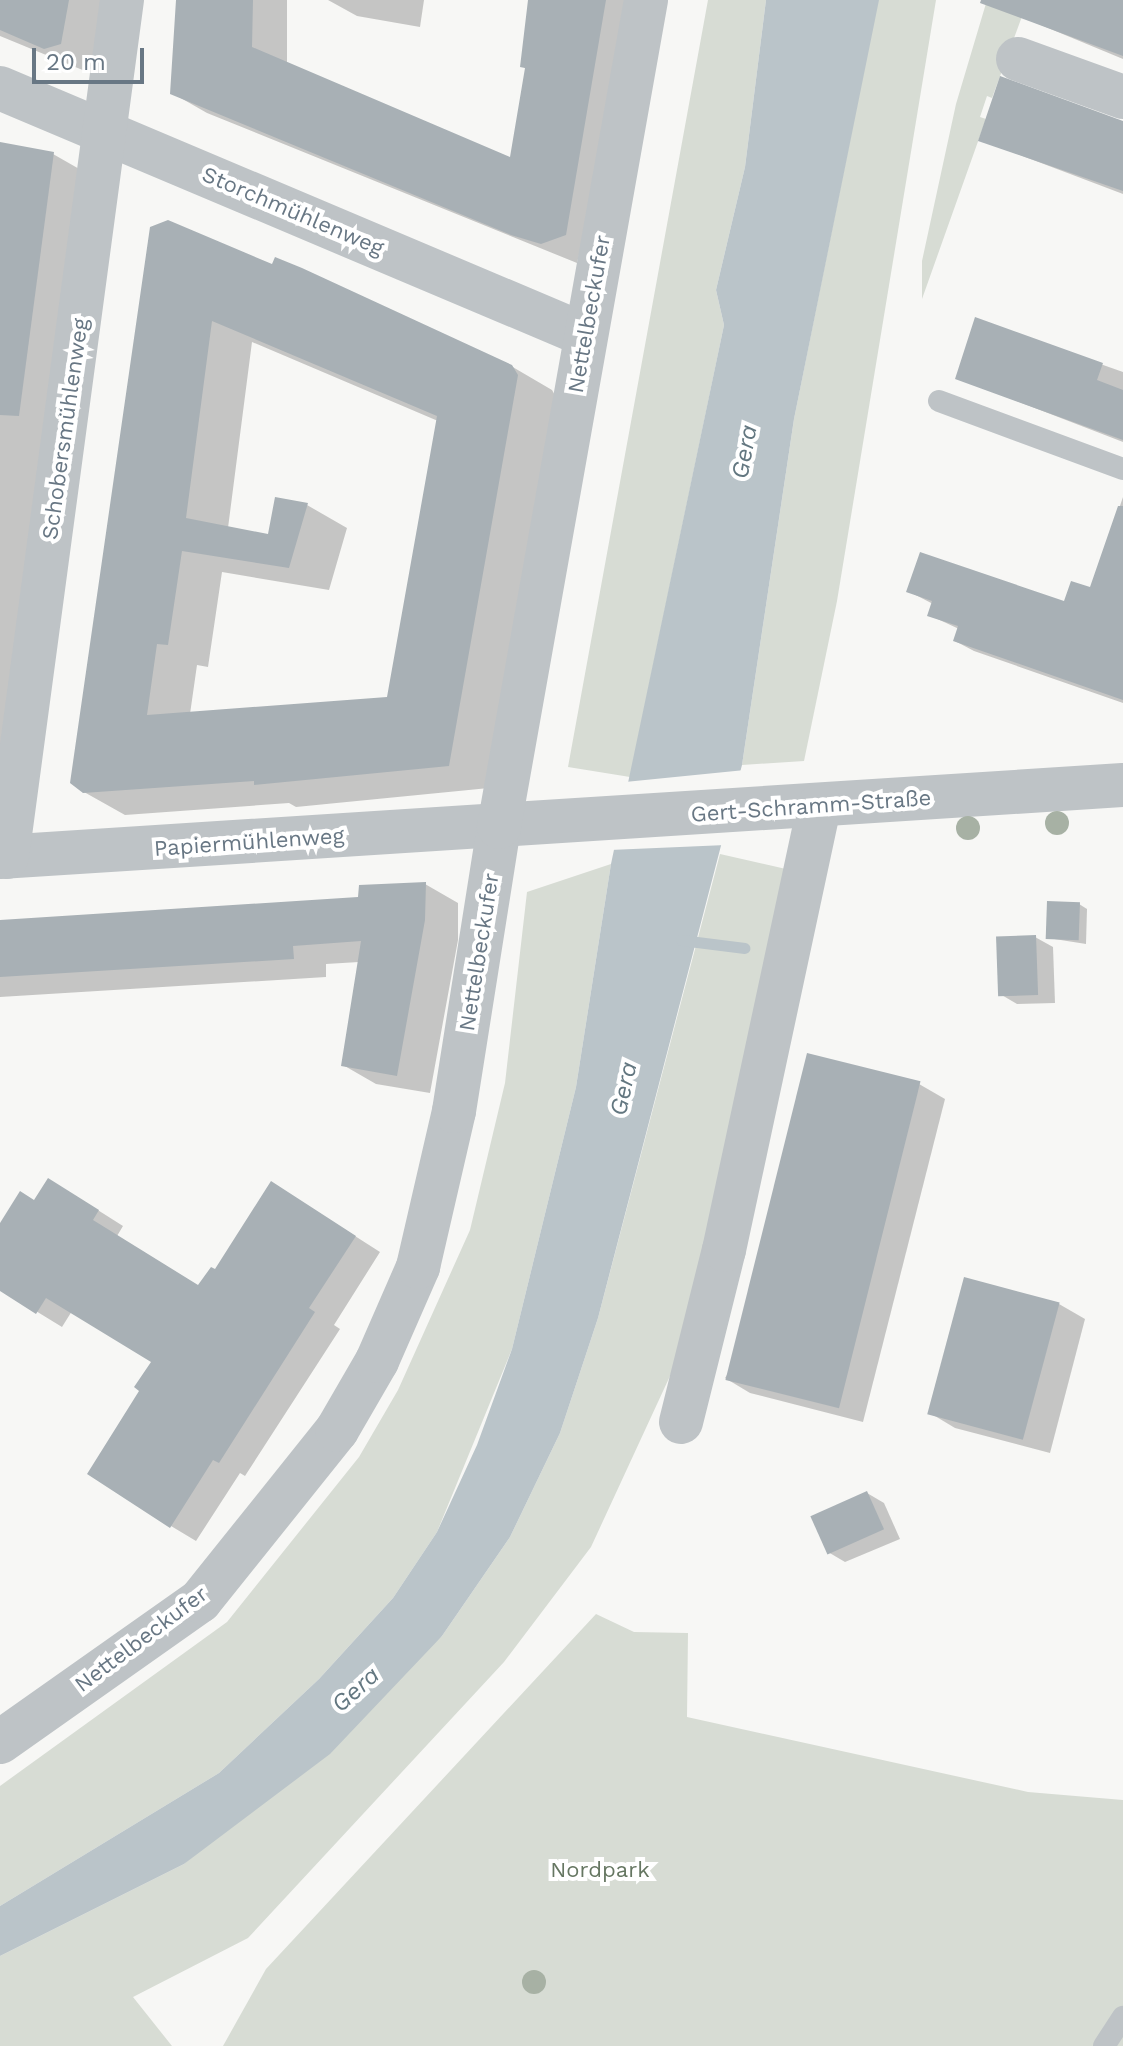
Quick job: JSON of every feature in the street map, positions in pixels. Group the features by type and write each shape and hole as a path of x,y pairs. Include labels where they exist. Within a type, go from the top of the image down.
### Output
{"street":[{"name":"Schobersmühlenweg","path":"3,857 122,0"},
{"name":"Nettelbeckufer","path":"0,1742 200,1601 337,1430 377,1361 418,1267 440,1188 499,827 646,0"},
{"path":"1018,59 1123,97"},
{"name":"Storchmühlenweg","path":"0,88 585,335"},
{"name":"Gert-Schramm-Straße","path":"499,827 1123,785"},
{"path":"681,1422 724,1250 806,806"},
{"name":"Papiermühlenweg","path":"3,857 499,827"}],"lane":[{"path":"939,401 1123,469"},
{"path":"1104,2046 1123,2017"}],"green space":[{"path":"708,0 766,0 745,167 716,290 724,325 630,777 568,767"},
{"path":"878,0 936,0 837,601 804,761 742,765 794,419"},
{"path":"987,0 1028,0 992,98 987,96 980,117 986,119 922,299 922,261 956,104"},
{"path":"720,854 786,869 682,1350 591,1547 504,1662 248,1938 133,1997 172,2046 0,2046 0,1956 184,1864 442,1636 510,1537 560,1433 598,1318"},
{"path":"611,864 576,1087 512,1349 437,1532 393,1598 319,1679 219,1773 0,1906 0,1786 227,1622 359,1457 398,1390 470,1230 505,1083 527,892"},
{"name":"Nordpark","path":"596,1614 634,1632 688,1633 687,1717 1028,1792 1123,1800 1123,2046 223,2046 266,1969"}],"water":[{"name":"Gera","path":"766,0 879,0 794,419 742,765 598,1318 560,1433 510,1537 442,1636 330,1754 184,1864 0,1956 0,1906 219,1773 319,1679 393,1598 437,1532 477,1445 512,1349 576,1087 611,864 724,325 716,290 745,167"}],"pier":[{"path":"745,770 726,845 610,850 625,782"}],"building":[{"path":"0,0 69,0 61,44 44,49 0,30"},
{"path":"176,0 253,0 252,47 510,157 525,68 520,67 528,0 606,0 566,235 541,244 511,235 170,94"},
{"path":"981,0 1123,0 1123,56 980,3"},
{"path":"1000,76 1123,121 1123,191 978,141"},
{"path":"0,142 54,152 19,416 0,415"},
{"path":"168,220 272,264 275,257 512,365 518,375 449,766 254,785 254,781 83,793 70,783 150,227","holes":["212,321 437,416 387,697 147,715 157,644 168,645 182,551 289,568 308,503 275,497 268,534 186,518"]},
{"path":"975,317 1103,363 1097,380 1123,390 1123,440 955,379"},
{"path":"1118,506 1123,506 1123,700 953,641 958,626 927,616 932,601 906,592 920,552 1064,601 1071,581 1090,587"},
{"path":"426,882 425,920 397,1076 341,1066 361,941 293,946 294,959 0,977 0,920 358,897 359,885"},
{"path":"1047,901 1080,902 1079,940 1046,939"},
{"path":"1036,935 1038,995 998,996 996,936"},
{"path":"807,1053 921,1081 839,1408 725,1380"},
{"path":"48,1178 99,1210 93,1220 198,1285 211,1267 215,1269 271,1181 356,1236 309,1308 315,1312 219,1463 213,1460 170,1528 87,1474 139,1391 134,1387 151,1362 46,1298 36,1314 0,1291 0,1223 20,1191 34,1200"},
{"path":"964,1277 1060,1303 1023,1440 927,1414"},
{"path":"867,1491 884,1529 827,1555 810,1516"}],"waterway":[{"path":"681,940 744,948"}]}
